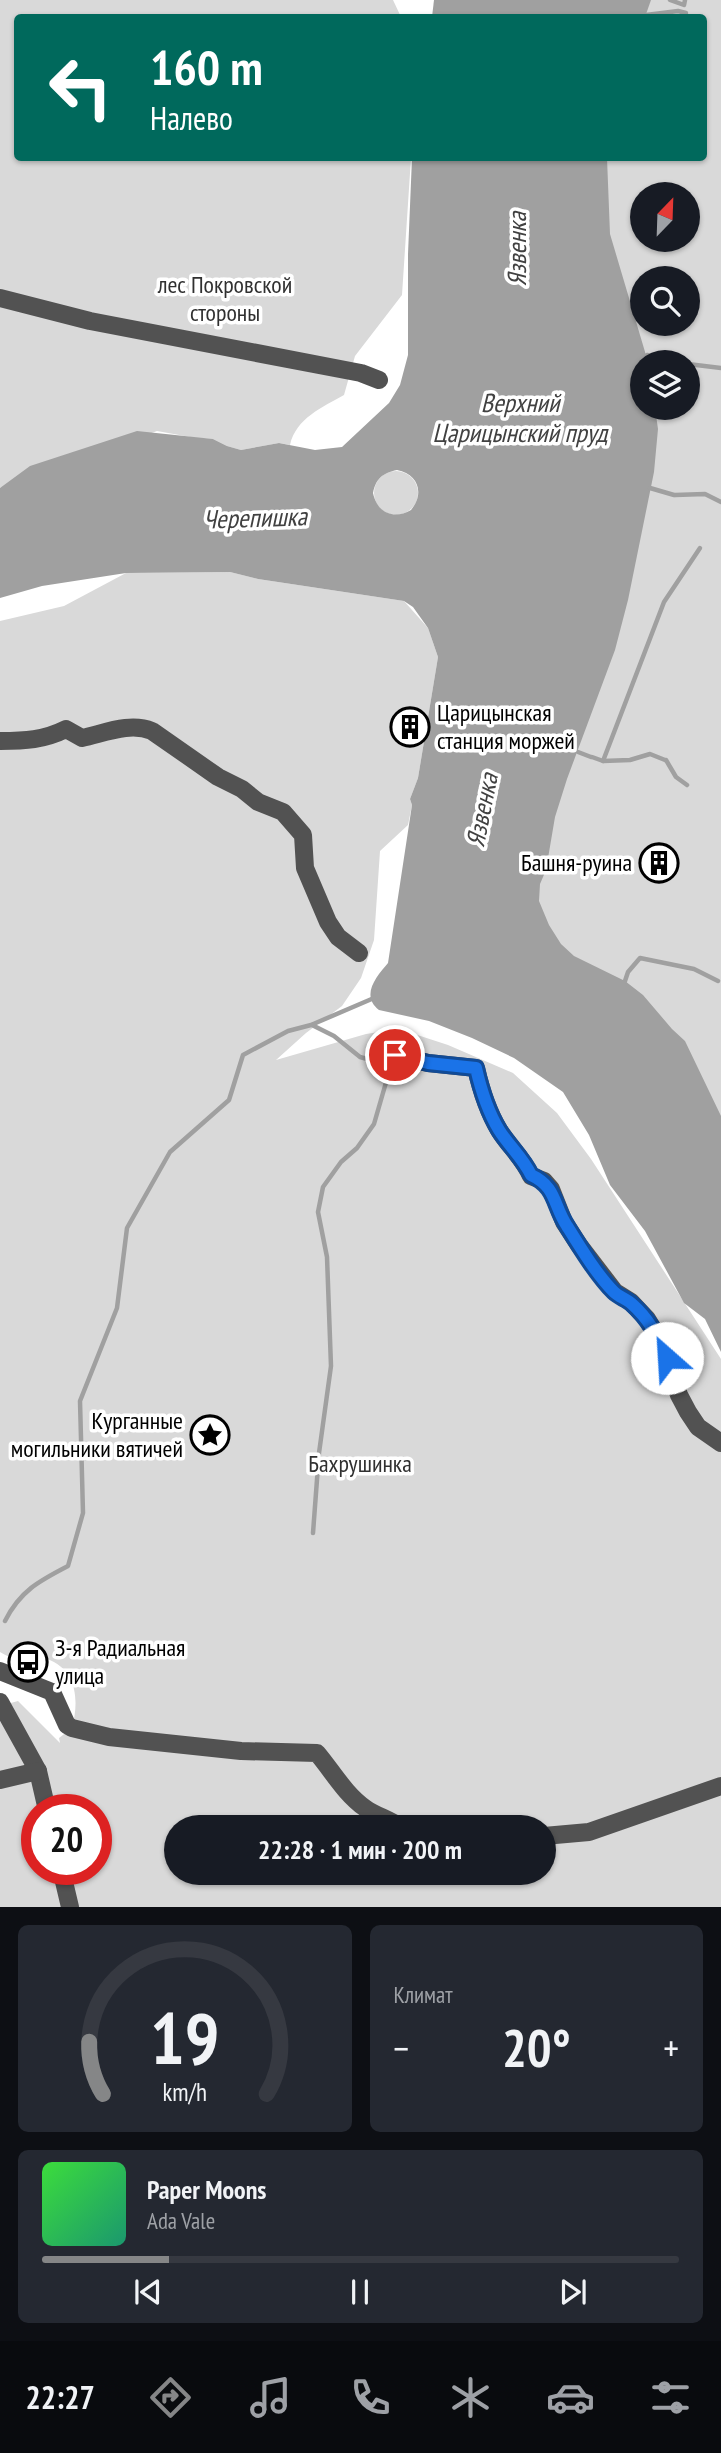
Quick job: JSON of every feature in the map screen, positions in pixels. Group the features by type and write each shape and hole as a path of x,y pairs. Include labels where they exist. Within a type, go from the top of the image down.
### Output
{"street":[{"path":"0,298 90,321 361,373 379,380"},
{"path":"0,741 33,741 51,737 66,729 82,738 129,727 143,727 152,731 258,802 283,812 303,835 305,868 328,922 338,937 359,953"},
{"path":"395,1055 428,1063 476,1068 484,1101 499,1130 531,1175 544,1181 551,1189 571,1233 615,1292 631,1302 647,1319 661,1342 678,1395 688,1412 698,1427 721,1443"},
{"path":"0,1671 52,1692 67,1725 72,1728 109,1737 241,1751 317,1753 346,1792 367,1810 379,1815"},
{"path":"0,1702 38,1771 43,1794"},
{"path":"0,1780 38,1771"},
{"path":"556,1835 589,1832 721,1786"},
{"path":"65,1885 70,1907"}],"green space":[{"name":"лес Покровской стороны","path":"0,0 393,0 400,14 14,14 14,161 411,161 402,295 355,356 344,395 304,420 290,445 279,443 241,450 213,439 157,431 0,488"},
{"path":"519,0 721,0 721,1246 508,985 517,161 707,161 707,14 519,14"},
{"path":"396,471 405,472 412,477 417,484 417,502 412,509 405,514 396,515 387,514 380,509 375,502 374,493 375,484 380,477 387,472"},
{"name":"Бахрушинка","path":"230,572 258,579 404,601 428,628 438,657 418,778 410,799 412,805 408,825 380,851 374,940 361,978 342,1006 276,1060 366,1034 399,1029 448,1045 513,1073 557,1113 591,1159 721,1359 721,1907 0,1907 0,1706 18,1701 60,1743 59,1738 72,1728 75,1708 74,1688 65,1671 57,1664 41,1658 13,1658 0,1652 0,621 64,606 126,573"}],"water":[{"path":"434,0 651,0 646,14 432,14"},
{"name":"Верхний Царицынский пруд","path":"412,161 607,161 610,234 630,301 630,336 640,336 644,350 630,350 630,420 657,420 658,429 654,472 628,600 615,650 555,817 546,870 540,884 539,901 561,944 574,956 625,981 643,995 685,1041 721,1116 721,1352 705,1319 684,1303 645,1231 610,1185 589,1135 563,1092 514,1058 472,1038 429,1021 379,1010 373,1004 372,986 388,963 412,805 410,799 418,778 438,657 428,628 413,607 404,601 258,579 230,572 126,573 42,586 0,598 0,488 30,466 137,431 213,439 241,450 279,443 315,450 342,447 389,403 400,385 408,355","holes":["397,470 414,480 418,497 411,510 393,514 378,506 373,493 381,477"]}],"waterway":[{"path":"670,0 684,5 685,0"},
{"path":"654,14 678,11 686,13"},
{"path":"700,365 721,368"},
{"path":"650,488 674,495"},
{"path":"675,495 705,494 721,502"},
{"path":"603,761 664,602 700,548"},
{"path":"578,752 591,757"},
{"path":"592,757 603,761 630,760 650,754 665,760"},
{"path":"666,760 676,777 687,785"},
{"path":"625,981 628,972 640,958 694,969 718,981"},
{"path":"5,1621 24,1594 68,1566 83,1513 80,1401 117,1308 127,1228 170,1152 229,1100 243,1055 288,1031 311,1025 374,998"},
{"path":"312,1025 334,1036 360,1057 378,1062 387,1079 374,1124 323,1187 318,1212 327,1257 331,1366 319,1453 313,1533"}],"place":[{"name":"Царицынская станция моржей","path":"410,727"},
{"name":"Башня-руина","path":"659,863"},
{"name":"Курганные могильники вятичей","path":"210,1435"},
{"name":"З-я Радиальная улица","path":"28,1662"}],"route":[{"path":"395,1055 428,1063 476,1068 484,1101 499,1130 531,1175 544,1181 551,1189 564,1222 615,1292 631,1302 647,1319 667,1358"}],"water label":[{"name":"Язвенка","path":"517,249"},
{"name":"Черепишка","path":"255,518"},
{"name":"Язвенка","path":"482,810"}]}
